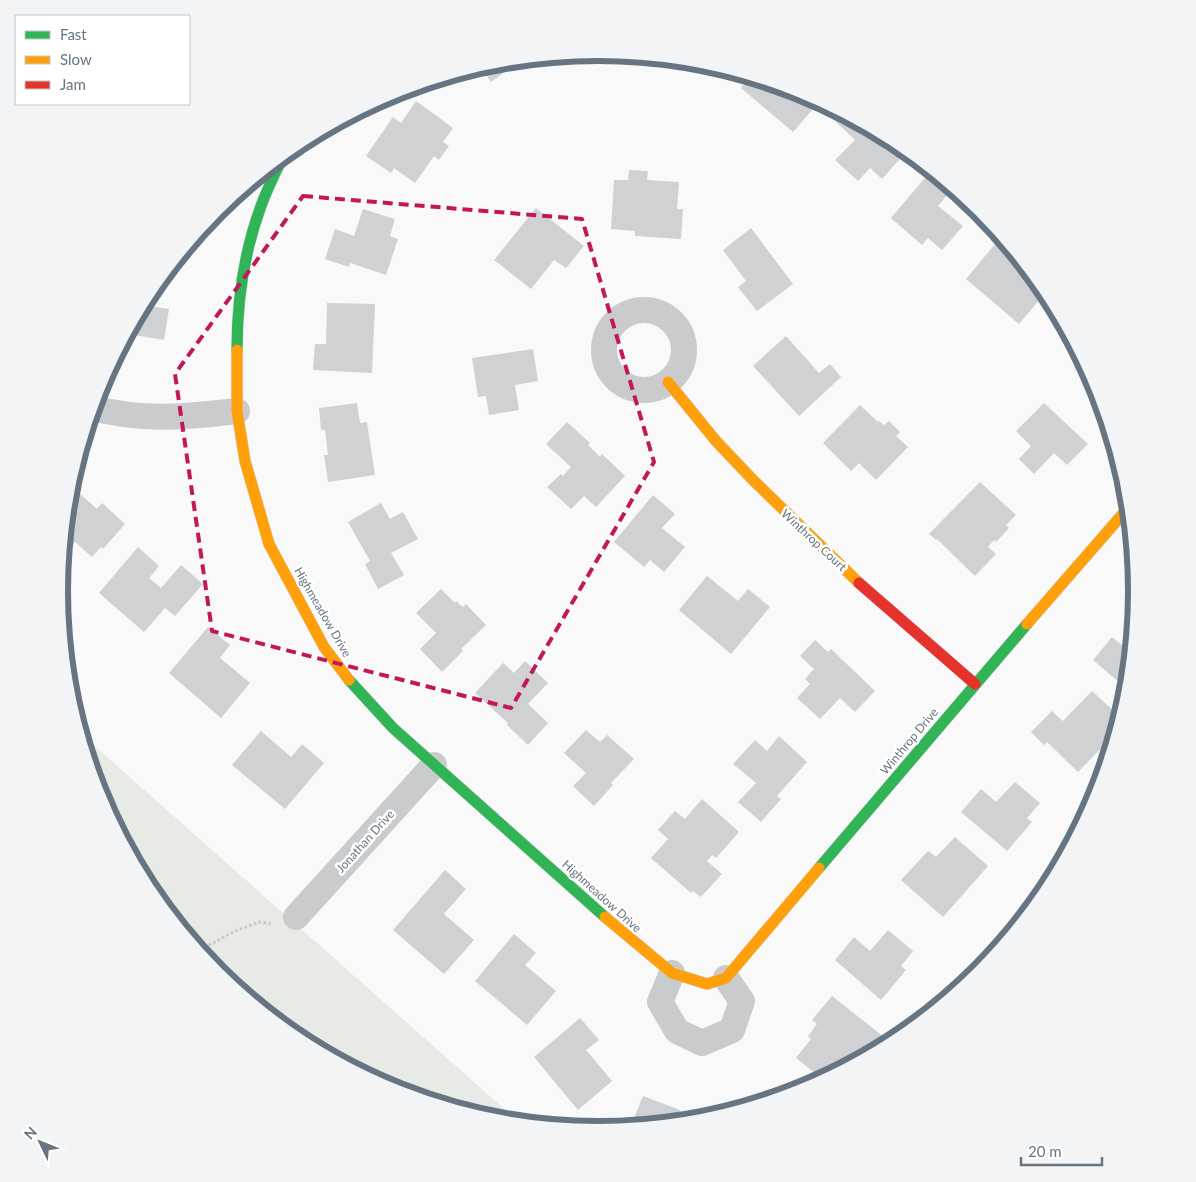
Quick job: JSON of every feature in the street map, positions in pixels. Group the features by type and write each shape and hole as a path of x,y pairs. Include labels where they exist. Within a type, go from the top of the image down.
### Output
{"street":[{"name":"Highmeadow Drive","path":"276,171 260,206 245,261 237,318 237,411 244,461 269,544 324,647 352,685 394,728 636,944 672,973 717,981"},
{"name":"Winthrop Court","path":"668,382 722,448 772,500 904,624 975,684"},
{"path":"101,409 136,416 167,417 190,417 237,411"},
{"name":"Winthrop Drive","path":"717,981 1122,515"},
{"name":"Jonathan Drive","path":"296,917 434,765"},
{"path":"672,973 660,1002 677,1031 702,1043 732,1030 742,1001 717,981"}],"path":[{"path":"206,947 234,931 260,922 286,927 296,917"}],"highlighted area":[{"path":"303,196 582,219 654,462 511,708 212,631 175,374"}],"shaded area":[{"path":"90,742 509,1113 461,1103 428,1093 364,1066 333,1050 304,1031 276,1011 223,966 178,913 139,856 109,794"}],"building":[{"path":"509,69 491,82 485,73"},
{"path":"746,82 768,89 814,108 793,132 741,88"},
{"path":"416,101 453,128 443,142 449,146 439,160 434,156 415,183 394,168 391,173 366,156 393,117 401,123"},
{"path":"836,118 863,132 901,158 882,179 870,168 858,181 835,160 855,140 834,120"},
{"path":"629,170 648,171 647,180 679,182 677,209 683,209 681,239 635,236 635,231 611,229 614,180 628,180"},
{"path":"926,176 948,194 938,206 963,226 942,250 928,238 922,245 891,218"},
{"path":"536,208 584,246 566,268 554,260 531,289 494,260"},
{"path":"363,209 395,219 390,236 398,239 386,275 350,263 349,267 325,259 335,229 354,236"},
{"path":"751,228 793,284 757,311 738,287 746,281 723,250"},
{"path":"996,243 1040,300 1019,324 966,279"},
{"path":"327,303 375,304 372,373 313,370 315,344 326,344"},
{"path":"152,306 169,309 164,340 134,335"},
{"path":"786,336 819,373 830,364 841,377 799,416 753,366"},
{"path":"533,349 538,381 515,385 519,410 489,415 486,396 478,397 472,358"},
{"path":"357,403 360,423 367,422 375,475 328,482 324,455 328,455 325,430 321,430 319,408"},
{"path":"1044,403 1088,444 1067,465 1054,453 1034,474 1019,459 1031,446 1016,431"},
{"path":"860,405 878,422 884,425 889,421 900,432 896,436 908,447 876,480 859,463 851,471 823,443"},
{"path":"567,422 590,443 588,445 600,457 602,454 625,476 596,507 584,496 571,509 547,487 561,474 563,476 571,467 546,444"},
{"path":"980,482 1016,515 1006,525 1009,528 996,542 994,540 988,547 996,554 975,576 937,539 929,534"},
{"path":"77,492 97,509 102,503 125,524 103,549 101,547 92,557 75,542 70,548"},
{"path":"653,495 675,514 662,528 685,547 664,572 650,560 644,567 614,542"},
{"path":"381,503 390,519 403,512 418,539 391,553 404,575 378,589 365,564 370,561 348,522"},
{"path":"138,547 159,566 149,578 161,588 181,565 203,584 175,616 165,608 144,632 99,593"},
{"path":"707,576 738,601 748,589 770,607 731,654 679,610"},
{"path":"441,589 455,603 456,601 463,607 466,604 486,625 461,649 463,651 442,672 420,649 436,633 416,613"},
{"path":"208,627 230,645 220,658 250,683 221,718 169,673"},
{"path":"1112,637 1125,647 1120,683 1093,660"},
{"path":"815,640 828,652 831,649 875,691 855,712 840,698 820,719 797,698 810,684 805,679 814,669 800,656"},
{"path":"525,661 548,683 528,704 548,723 528,745 507,725 508,723 475,693 503,663 514,673"},
{"path":"1092,691 1114,711 1105,744 1078,772 1047,742 1044,745 1031,732 1052,711 1063,721"},
{"path":"586,730 600,742 607,735 634,759 611,783 613,785 594,806 573,786 586,773 564,753"},
{"path":"261,731 291,757 302,744 324,763 285,809 232,765"},
{"path":"779,736 807,762 777,796 781,799 761,822 738,802 756,783 733,764 755,740 767,751"},
{"path":"1015,782 1040,803 1027,818 1032,822 1007,851 961,812 981,789 996,802"},
{"path":"702,799 739,832 716,858 712,855 707,861 722,874 701,897 693,891 691,893 651,858 668,839 658,830 675,811 685,819"},
{"path":"955,837 988,866 943,917 901,880 928,851 936,857"},
{"path":"445,870 466,889 444,914 474,940 444,974 393,930"},
{"path":"888,930 913,951 901,966 906,970 881,1000 835,960 854,937 870,951"},
{"path":"514,934 536,953 525,965 556,991 527,1025 475,981"},
{"path":"832,996 883,1037 863,1050 842,1061 840,1059 835,1064 815,1074 796,1058 811,1039 808,1036 817,1024 812,1020"},
{"path":"580,1018 599,1040 586,1050 612,1081 578,1110 534,1057"},
{"path":"643,1096 680,1110 679,1114 633,1120"}],"traffic: fast":[{"path":"237,350 238,313 246,259 255,223 276,171"},
{"path":"819,868 1027,624"},
{"path":"349,680 393,728 605,917"}],"traffic: slow":[{"path":"237,350 237,411 245,461 269,544 324,647 349,680"},
{"path":"668,382 716,441 753,480 859,583"},
{"path":"1027,624 1122,515"},
{"path":"605,917 672,973 707,984 726,978 819,868"}],"traffic: jam":[{"path":"859,583 975,684"}]}
